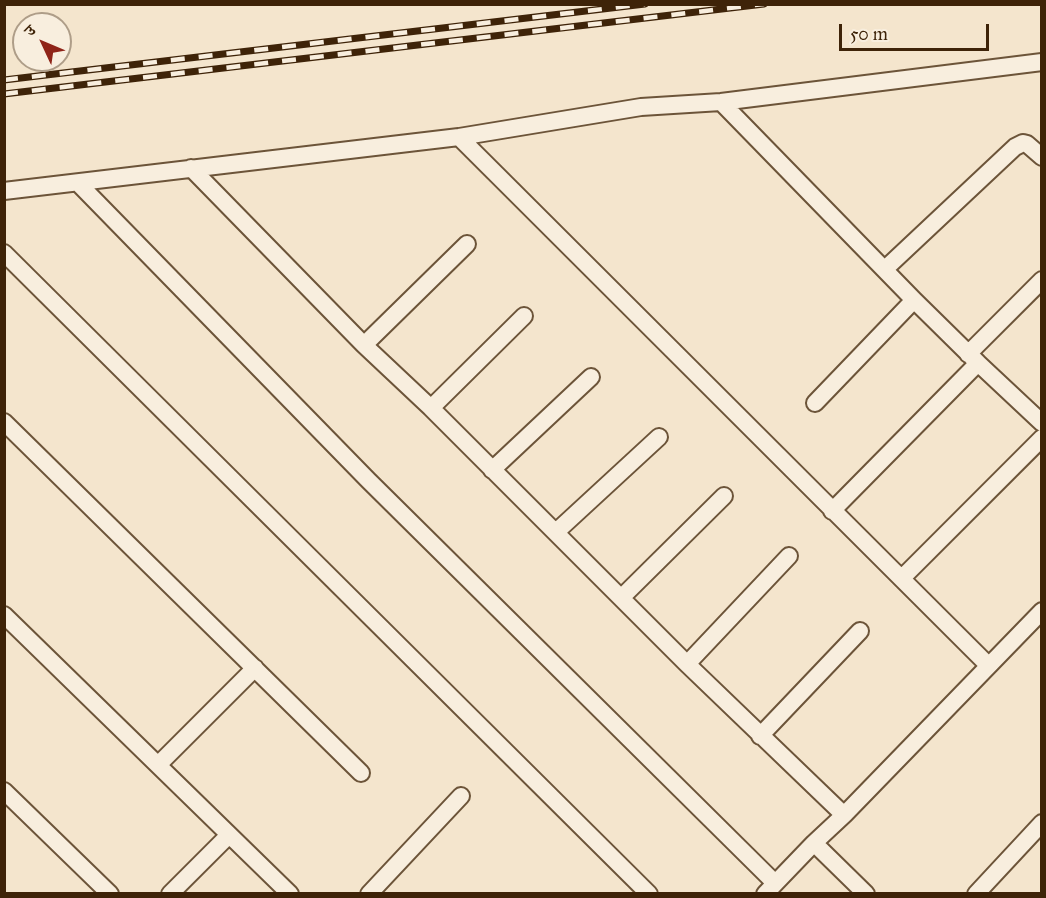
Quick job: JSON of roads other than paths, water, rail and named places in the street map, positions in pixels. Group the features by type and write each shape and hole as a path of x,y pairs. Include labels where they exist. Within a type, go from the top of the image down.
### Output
{"street":[{"path":"4,191 459,137 641,107 721,102 1041,62"},
{"path":"721,102 915,300 1041,423"},
{"path":"459,137 988,665"},
{"path":"885,269 1015,147 1023,143 1028,144 1041,157"},
{"path":"192,168 364,345 431,408 760,736 844,815"},
{"path":"79,183 770,888 844,815 1041,611"},
{"path":"364,345 467,244"},
{"path":"4,253 650,894"},
{"path":"832,511 973,358 1041,280"},
{"path":"815,403 915,300"},
{"path":"431,408 524,316"},
{"path":"492,470 591,376"},
{"path":"4,422 360,773"},
{"path":"556,532 659,437"},
{"path":"902,578 1041,438"},
{"path":"621,598 724,496"},
{"path":"687,664 789,556"},
{"path":"7,621 290,894"},
{"path":"760,736 860,631"},
{"path":"158,765 255,668"},
{"path":"4,791 110,894"},
{"path":"369,894 461,796"},
{"path":"976,894 1041,823"},
{"path":"170,894 229,835"},
{"path":"814,843 866,894"}],"railway":[{"path":"4,80 645,4"},
{"path":"4,94 764,4"}]}
